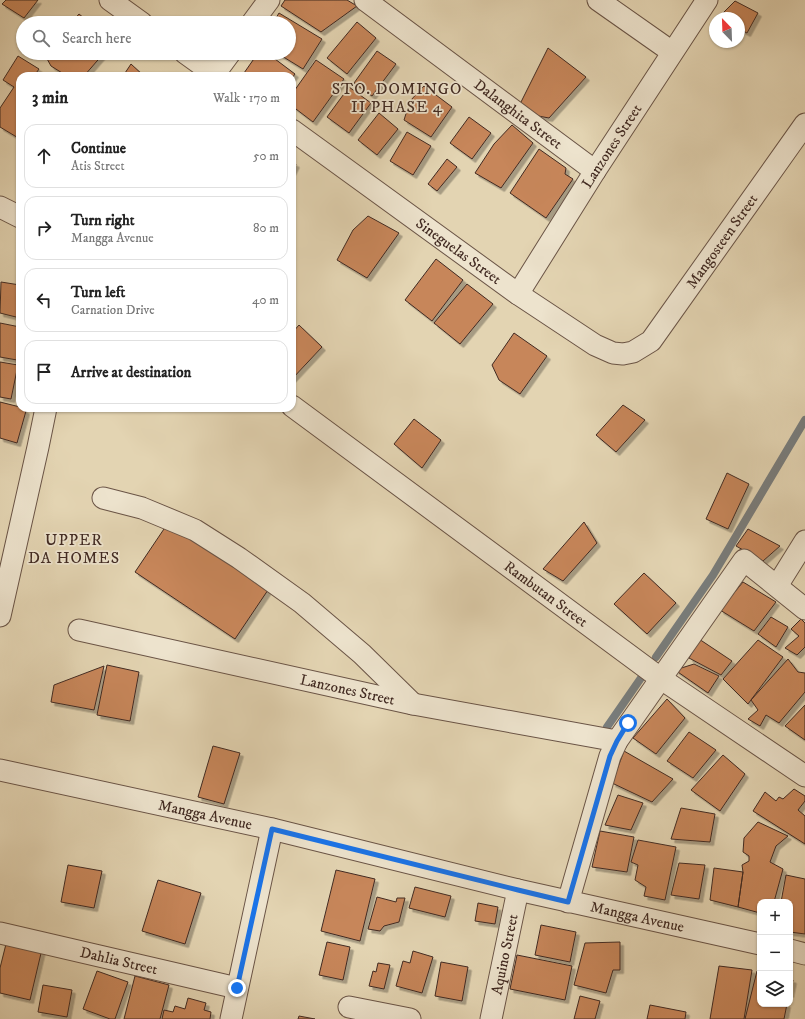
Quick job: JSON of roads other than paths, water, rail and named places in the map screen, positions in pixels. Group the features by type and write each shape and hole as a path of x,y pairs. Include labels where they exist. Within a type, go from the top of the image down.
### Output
{"street":[{"path":"110,0 132,16"},
{"path":"257,16 270,0"},
{"name":"Dalanghita Street","path":"365,0 595,171"},
{"path":"598,0 672,52"},
{"name":"Lanzones Street","path":"518,294 595,171 707,0"},
{"path":"194,60 211,72"},
{"path":"217,72 225,60"},
{"name":"Mangosteen Street","path":"633,352 651,341 805,124"},
{"name":"Sineguelas Street","path":"296,133 518,294 595,345 614,353 623,354 633,352"},
{"path":"0,207 16,215"},
{"name":"Rambutan Street","path":"296,409 660,678 805,776"},
{"path":"1,610 45,412"},
{"path":"103,498 142,508 195,530 239,558 302,603 362,654 412,704"},
{"path":"777,586 805,541"},
{"path":"568,902 610,756 617,741 744,560 805,609"},
{"name":"Lanzones Street","path":"79,630 412,704 617,741"},
{"name":"Mangga Avenue","path":"0,770 272,829 568,902 757,943"},
{"path":"231,1019 272,829"},
{"name":"Aquino Street","path":"491,1019 518,890"},
{"name":"Dahlia Street","path":"0,933 237,988"},
{"path":"793,951 805,954"},
{"path":"349,1006 410,1019"}],"waterway":[{"path":"656,657 713,575 805,420"},
{"path":"607,727 641,678"}],"district":[{"name":"STO. DOMINGO II PHASE 4","path":"397,97"},
{"name":"UPPER DA HOMES","path":"74,548"}]}
